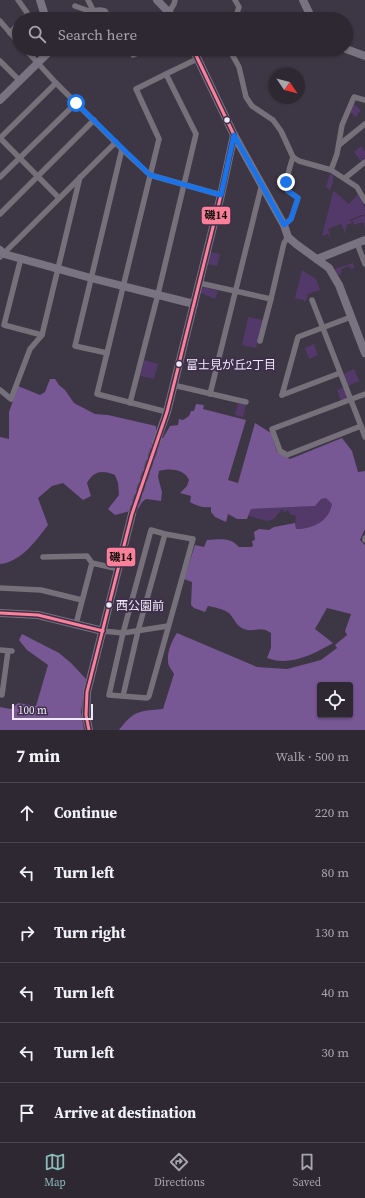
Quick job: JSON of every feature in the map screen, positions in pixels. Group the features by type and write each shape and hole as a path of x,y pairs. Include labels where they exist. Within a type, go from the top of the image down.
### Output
{"street":[{"path":"18,0 27,12"},
{"path":"40,0 44,12"},
{"path":"88,0 93,10"},
{"path":"157,0 164,12"},
{"path":"169,12 175,0"},
{"path":"235,0 239,7 237,12"},
{"path":"303,0 309,12"},
{"path":"76,6 89,11 100,10 106,12"},
{"path":"0,21 10,33"},
{"path":"353,52 365,56"},
{"path":"32,56 56,83 150,175 221,195"},
{"path":"0,100 45,56"},
{"path":"196,56 234,135 284,225 288,237 329,268 334,275 365,353"},
{"path":"233,56 239,67 246,97 252,106 273,120 282,131 294,157 300,161 331,170 345,178 357,187 365,200"},
{"path":"167,412 97,394 159,139 136,89 198,59"},
{"path":"0,61 20,81"},
{"path":"130,403 158,294 196,134 166,74"},
{"path":"56,83 0,138 59,198"},
{"path":"331,170 339,145 342,125 354,97 365,100"},
{"path":"0,177 76,103"},
{"path":"0,214 94,120"},
{"path":"339,145 365,124"},
{"path":"156,443 167,412 174,385 221,195 234,135"},
{"path":"1,254 116,142"},
{"path":"107,353 75,346 122,149"},
{"path":"284,225 291,219 298,198 288,191 286,182 294,157"},
{"path":"345,178 365,162"},
{"path":"0,390 11,399 30,349 42,334 80,177"},
{"path":"210,394 262,184"},
{"path":"260,341 284,243 288,237"},
{"path":"317,259 365,240"},
{"path":"357,243 365,264"},
{"path":"1,254 194,304"},
{"path":"21,258 4,325 42,334"},
{"path":"199,283 271,299"},
{"path":"312,300 365,437"},
{"path":"340,373 282,395 298,338 351,317"},
{"path":"174,385 246,402"},
{"path":"361,426 287,455 280,451 272,429 365,394"},
{"path":"88,730 86,715 88,692 132,514"},
{"path":"151,530 165,534 193,539 149,696 147,698 109,696 123,633 151,530"},
{"path":"122,696 138,631 165,534"},
{"path":"43,557 87,556 92,563 119,569"},
{"path":"76,624 92,563"},
{"path":"0,588 41,590 82,600"},
{"path":"0,613 38,615 103,631 123,633 168,626"},
{"path":"0,650 10,651 2,676 2,695"}],"shaded area":[{"path":"354,104 361,110 356,117 350,112"},
{"path":"361,146 365,151 365,158 361,161 354,152"},
{"path":"330,174 333,175 333,182 330,190 326,187"},
{"path":"334,191 349,204 358,194 365,208 365,214 346,221 351,220 352,223 346,225 346,233 341,224 328,229 331,239 328,234 322,236"},
{"path":"365,215 365,228 363,222 354,225 352,220"},
{"path":"210,252 220,254 217,266 207,264"},
{"path":"353,263 354,268 351,269 349,266 341,269 341,274 338,275 335,269"},
{"path":"302,270 316,279 320,290 308,294 306,301 295,298"},
{"path":"204,287 218,291 215,299 201,293 202,288"},
{"path":"248,317 263,320 256,348 242,345"},
{"path":"314,344 318,355 309,359 305,348"},
{"path":"144,360 158,364 154,379 140,376"},
{"path":"354,369 359,381 348,386 344,376 345,373"},
{"path":"50,379 55,379 74,403 95,414 108,415 156,426 156,437 163,438 170,426 178,425 179,419 183,420 189,416 191,411 194,411 196,404 204,405 203,409 246,420 228,480 238,483 255,423 271,433 277,452 290,459 342,438 352,451 358,472 365,471 365,529 360,540 365,545 365,730 119,730 133,715 143,711 163,709 174,674 168,664 168,654 177,633 257,667 287,669 321,660 337,648 335,645 347,635 345,631 351,614 327,608 315,629 333,643 310,655 293,660 284,661 267,658 271,648 271,633 261,629 248,630 241,628 229,613 218,608 208,606 205,612 194,608 191,605 192,582 184,579 195,545 204,547 207,540 220,539 229,540 239,547 251,547 253,546 252,541 255,540 254,532 259,529 269,530 274,527 295,523 296,529 314,526 328,515 332,504 326,498 321,499 315,506 251,509 247,519 237,519 228,514 226,522 215,517 211,512 211,507 195,505 190,502 191,496 180,493 187,486 189,480 187,476 176,470 168,470 159,471 158,477 162,492 161,501 146,499 142,502 138,509 115,515 108,509 119,495 118,483 115,475 107,472 99,472 96,473 87,483 91,496 83,500 63,483 52,486 38,498 48,525 33,544 21,555 8,562 0,564 0,437 9,439 9,412 18,386 40,395 45,392"},
{"path":"344,387 348,398 341,401 337,390"},
{"path":"238,403 246,405 243,417 235,415"},
{"path":"326,498 332,504 328,515 314,526 302,529 296,529 296,517 295,515 291,515 288,510 284,513 282,509 274,519 267,521 249,516 250,509 314,506 321,499"},
{"path":"22,634 59,653 86,679 81,712 84,730 0,730 0,707 11,709 18,703 36,706 48,665 27,650 19,640"}],"tunnel":[{"path":"132,514 156,443"}],"transit line":[{"name":"磯14","path":"89,730 86,715 87,692 132,514 167,412 221,195 234,135 196,56"},
{"name":"磯14","path":"0,613 38,615 103,631"}],"place":[{"name":"富士見が丘2丁目","path":"179,364"},
{"name":"西公園前","path":"109,605"}],"route":[{"path":"76,103 150,175 221,195 234,135 284,225 291,219 298,198 288,191 286,182"}]}
